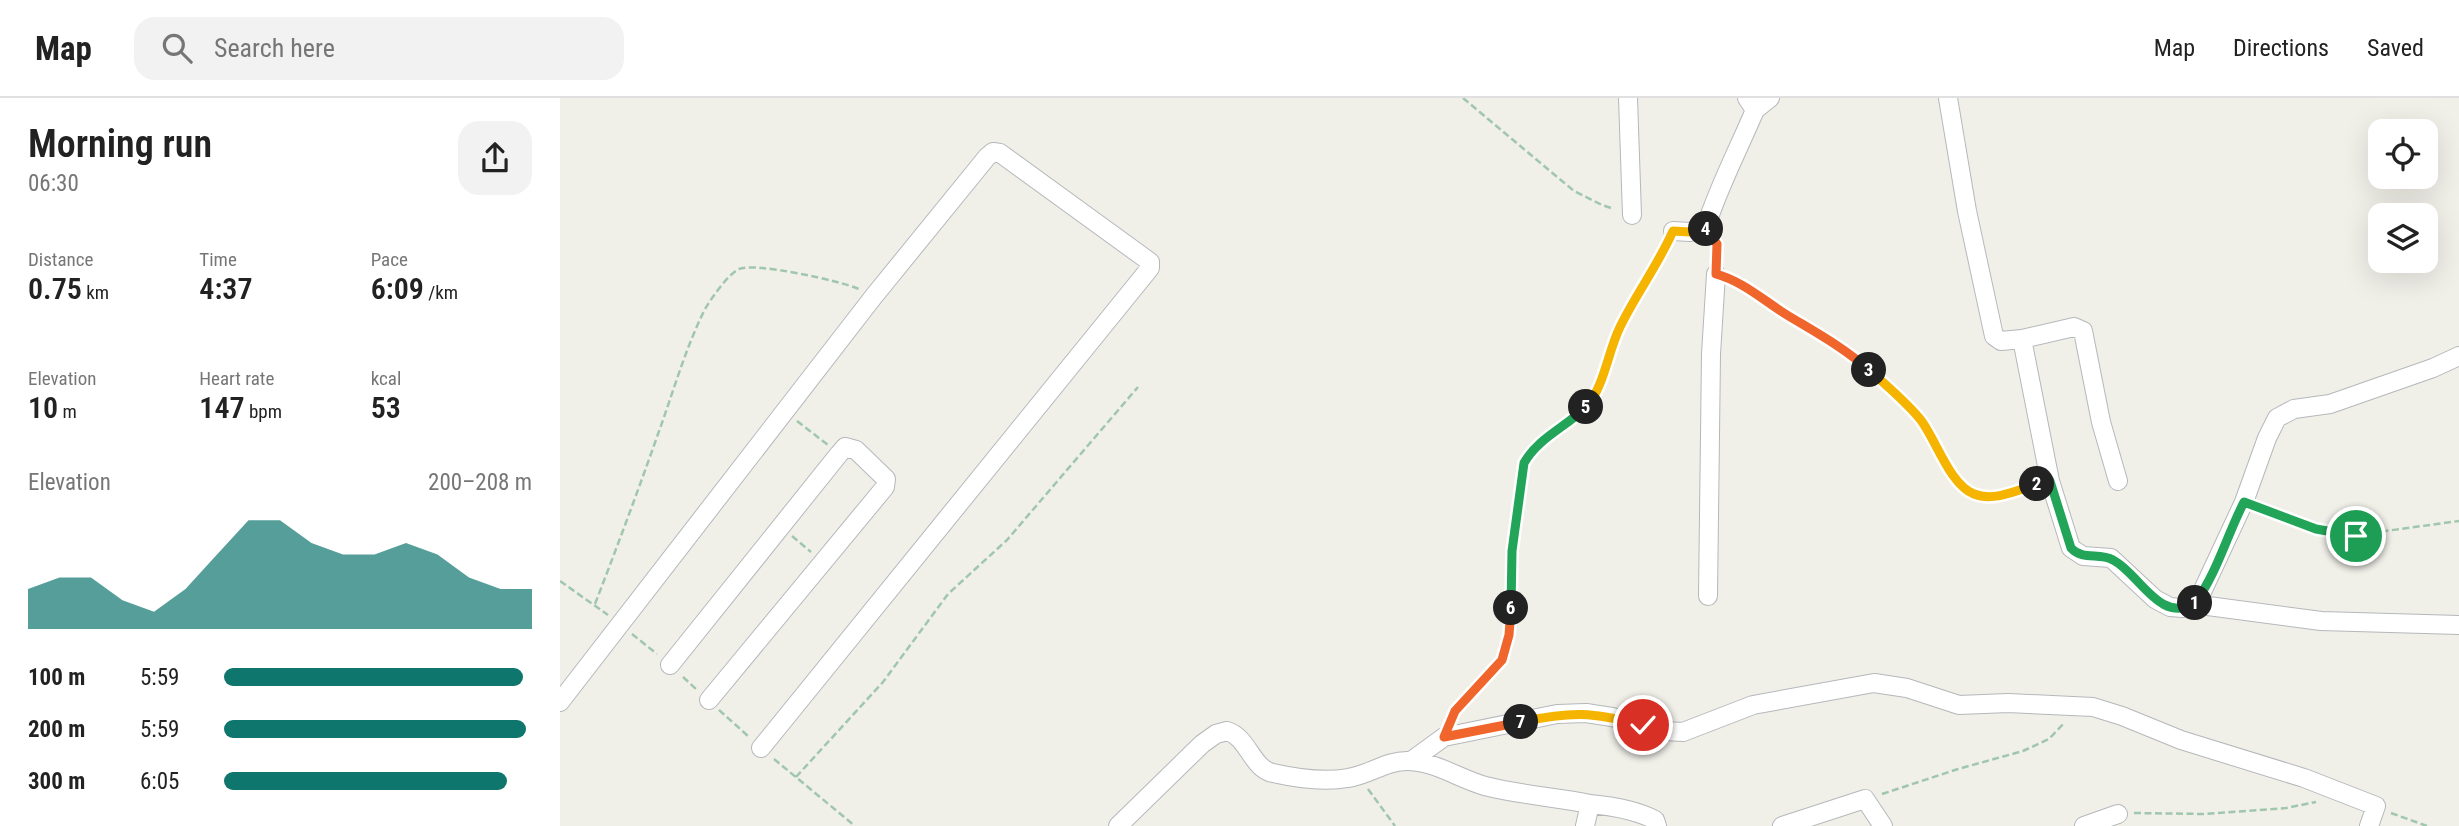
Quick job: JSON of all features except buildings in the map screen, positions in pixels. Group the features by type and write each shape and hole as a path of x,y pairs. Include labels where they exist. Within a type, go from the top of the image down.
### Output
{"street":[{"path":"1628,98 1632,215"},
{"path":"1673,231 1705,229 1718,190 1734,160 1751,104 1770,98"},
{"path":"1948,98 1967,211 1994,336 2001,341 2080,328 2101,422 2118,481"},
{"path":"560,702 874,296 987,157 996,152 1105,227 1146,259 1151,266 761,748"},
{"path":"1708,596 1710,354 1716,274"},
{"path":"2022,339 2050,481 2071,548 2076,553 2111,558 2155,600 2170,607 2183,608 2193,604 2321,621 2459,625"},
{"path":"2193,604 2213,571 2244,502 2273,423 2281,415 2305,406 2330,404 2433,368 2459,356"},
{"path":"670,664 838,454 845,447 856,450 887,482 886,487 709,700"},
{"path":"1411,761 1444,737 1567,714 1586,713 1612,717 1664,731 1683,732 1753,705 1874,683 1916,690 1959,705 2094,707 2180,740 2304,778 2376,806 2369,826"},
{"path":"1118,826 1202,744 1216,734 1227,731 1241,740 1269,773 1327,779 1349,778 1398,761 1411,761 1513,793 1612,806 1646,816 1655,820 1657,826"},
{"path":"1782,826 1865,799 1883,826"},
{"path":"1585,826 1590,804"},
{"path":"2084,826 2118,814"}],"path":[{"path":"1463,98 1574,191 1602,205 1632,215"},
{"path":"1705,229 1717,244 1716,274 1745,286 1856,358 1920,419 1958,482 1972,493 1981,496 2004,495 2050,481"},
{"path":"1444,737 1455,711 1494,669 1505,652 1510,624 1512,551 1524,463 1542,441 1568,423 1591,402 1621,326 1673,231"},
{"path":"595,604 705,309 729,278 739,269 760,268 826,279 874,296"},
{"path":"796,777 883,682 948,594 1007,540 1138,387"},
{"path":"785,411 838,454"},
{"path":"2244,502 2316,529 2356,536 2459,521"},
{"path":"782,527 822,561"},
{"path":"1865,799 2024,751 2049,739 2080,707"},
{"path":"1358,775 1395,826"},
{"path":"2118,814 2204,814 2286,808 2350,795"},
{"path":"2376,806 2427,826"}],"route":[{"path":"1643,725 1586,713 1557,714 1444,737 1455,711 1502,660 1505,652 1510,624 1512,551 1524,463 1542,441 1568,423 1591,402 1621,326 1673,231 1680,233 1705,229 1717,244 1716,274 1745,286 1856,358 1920,419 1958,482 1965,488 1981,496 2004,495 2050,481 2071,548 2083,556 2111,558 2155,600 2170,607 2183,608 2193,604 2203,592 2244,502 2316,529 2356,536"}]}
